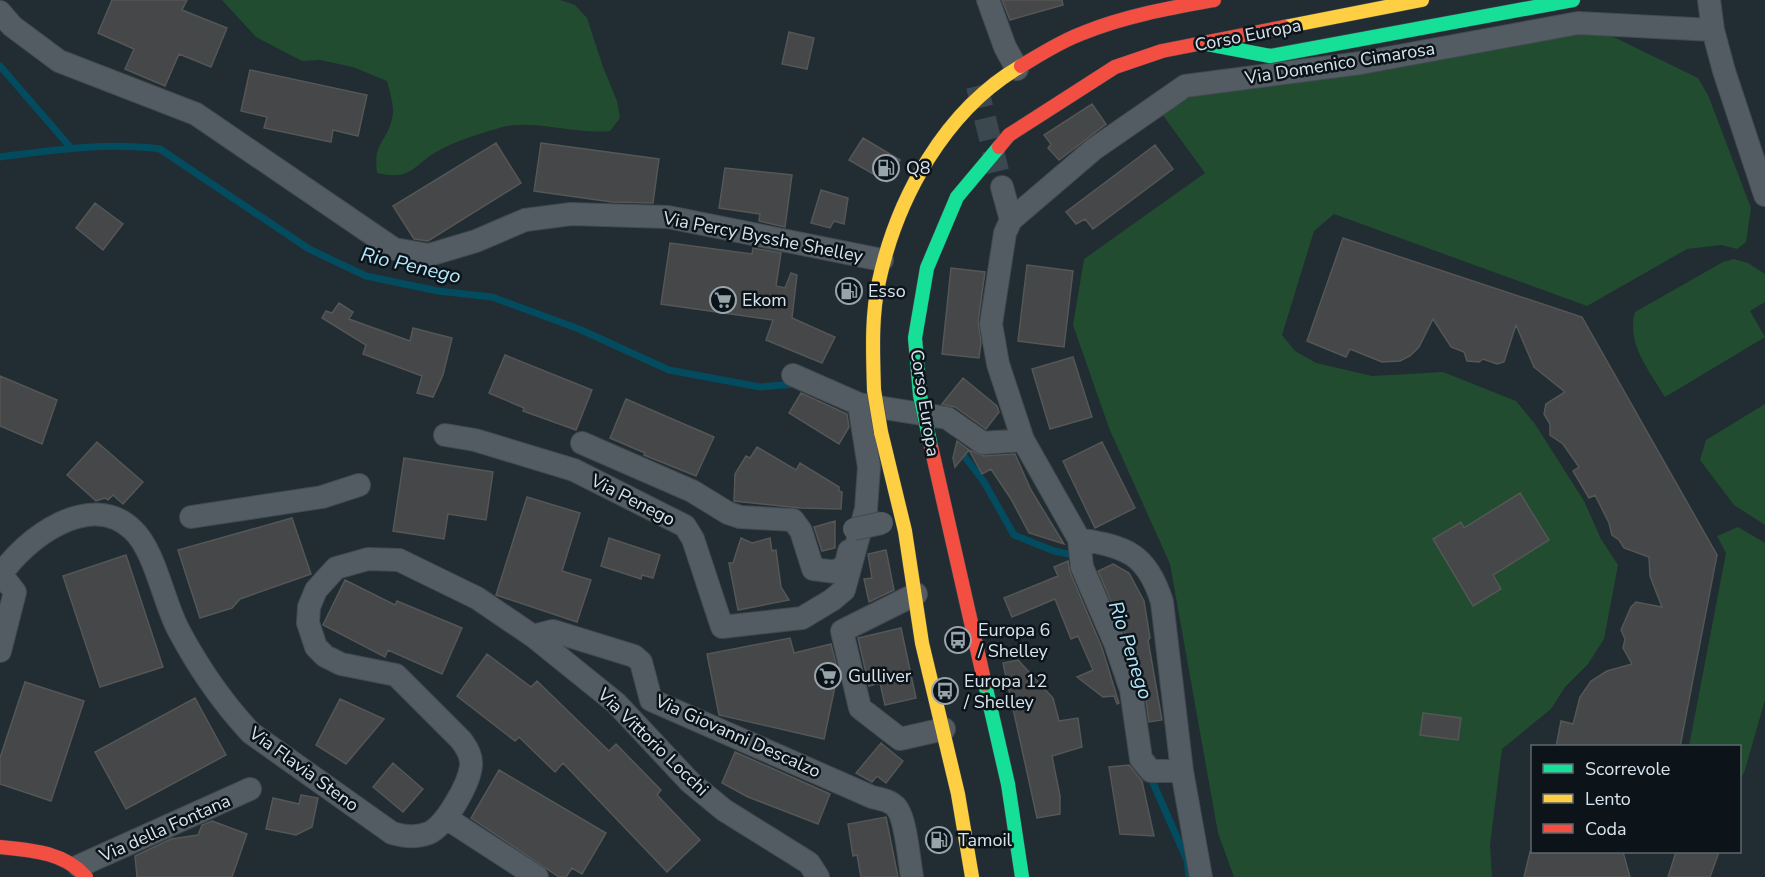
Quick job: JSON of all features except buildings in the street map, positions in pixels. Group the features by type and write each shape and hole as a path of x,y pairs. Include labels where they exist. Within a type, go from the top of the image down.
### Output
{"main road":[{"path":"972,877 970,854 944,729 922,643 916,594 883,516 881,432 866,397 874,298 882,260 899,208 931,153 976,101 1017,69 1064,41 1103,26 1156,11 1214,0"},
{"name":"Corso Europa","path":"1022,877 1008,784 920,395 915,338 927,268 957,198 1009,135 1115,67 1162,51 1422,0"},
{"path":"1207,44 1270,56 1389,36 1573,0"},
{"path":"0,847 40,851 83,871"}],"street":[{"path":"988,0 1005,47 1017,69"},
{"path":"1709,0 1713,30 1765,195"},
{"name":"Via Percy Bysshe Shelley","path":"0,12 12,26 59,61 196,114 394,249 429,255 476,241 525,220 571,214 668,218 882,260"},
{"name":"Via Domenico Cimarosa","path":"1011,220 1094,149 1185,86 1361,63 1578,23 1713,30"},
{"path":"1002,187 1011,220 1005,233 991,324 998,364 1023,440 1079,539 1082,567 1115,643 1131,690 1142,759 1151,771 1182,771"},
{"path":"793,375 947,418 983,443 1023,440"},
{"name":"Via Penego","path":"445,435 475,440 574,470 685,526 693,539 722,627 802,618 844,590 883,516 869,467 866,397"},
{"path":"582,443 692,491 728,513 740,517 793,520 801,531 810,565 817,571 836,572 846,564 854,529 883,516"},
{"path":"191,517 322,496 359,485"},
{"name":"Via Flavia Steno","path":"0,651 15,592 1,575 26,545 42,532 64,522 97,514 118,519 140,538 178,628 199,665 219,696 251,733 392,833 412,837 431,832 446,818 462,789 471,765 469,752 461,740 396,675 341,664 325,656 311,639 308,623 309,607 316,590 336,568 354,561 384,558 418,567 477,598 525,630"},
{"path":"1079,539 1117,546 1143,563 1154,577 1162,602 1182,771 1201,877"},
{"path":"916,594 842,631 860,708 900,739 944,729"},
{"name":"Via Vittorio Locchi","path":"525,630 616,703 690,782 724,810 808,863 818,877"},
{"name":"Via Giovanni Descalzo","path":"525,630 553,632 634,656 641,662 651,700 872,797 888,801 897,807 901,817 912,877"},
{"name":"Via della Fontana","path":"83,871 250,789"},
{"path":"446,818 537,877"}],"green space":[{"path":"222,0 560,0 575,5 587,18 617,101 620,118 610,131 597,132 511,125 445,147 405,174 377,173 378,148 393,114 387,81 353,67 320,60 302,61 256,37"},
{"path":"1599,30 1698,78 1708,95 1751,208 1746,242 1737,249 1721,245 1687,249 1587,306 1334,214 1314,231 1282,335 1295,351 1316,363 1372,376 1443,372 1516,401 1535,424 1584,501 1601,539 1618,565 1604,639 1588,664 1565,687 1551,709 1502,749 1490,845 1492,877 1234,877 1218,833 1170,564 1109,428 1073,325 1084,259 1205,173 1162,114 1175,102 1201,94"},
{"path":"1734,259 1748,263 1765,274 1765,302 1750,311 1765,337 1665,397 1636,346 1633,324 1635,312 1723,262"},
{"path":"1765,404 1765,525 1734,505 1700,460 1706,440"},
{"path":"1738,527 1765,543 1765,700 1741,778 1741,745 1689,745 1726,553 1717,536"}],"waterway":[{"name":"Rio Penego","path":"0,66 71,148"},
{"name":"Rio Penego","path":"0,157 100,147 160,149 309,249 366,276 438,291 492,297 579,329 669,370 760,387 796,384"},
{"name":"Rio Penego","path":"962,453 984,482 1014,535 1054,551 1078,556"},
{"name":"Rio Penego","path":"1150,776 1187,860 1189,877"}],"tunnel":[{"path":"977,86 1002,187"}],"traffic: fast":[{"path":"1207,44 1270,56 1573,0"},
{"path":"920,395 915,338 927,268 957,197 999,147"},
{"path":"920,395 930,442"},
{"path":"985,684 1008,784 1022,877"}],"traffic: slow":[{"path":"1284,27 1422,0"},
{"path":"874,390 873,336 876,295 887,250 912,188 947,131 969,106 994,84 1021,66"},
{"path":"874,390 881,432"},
{"path":"881,432 905,531 922,643 958,794 972,877"}],"traffic: jam":[{"path":"1021,66 1051,48 1099,27 1148,13 1214,0"},
{"path":"999,147 1009,135 1115,67 1162,51 1284,27"},
{"path":"930,442 985,684"},
{"path":"0,847 35,851 57,857 68,862 86,877"}],"place":[{"name":"Q8","path":"886,168"},
{"name":"Esso","path":"849,291"},
{"name":"Ekom","path":"723,300"},
{"name":"Europa 6 / Shelley","path":"958,640"},
{"name":"Gulliver","path":"828,676"},
{"name":"Europa 12 / Shelley","path":"945,691"},
{"name":"Tamoil","path":"939,840"}]}
